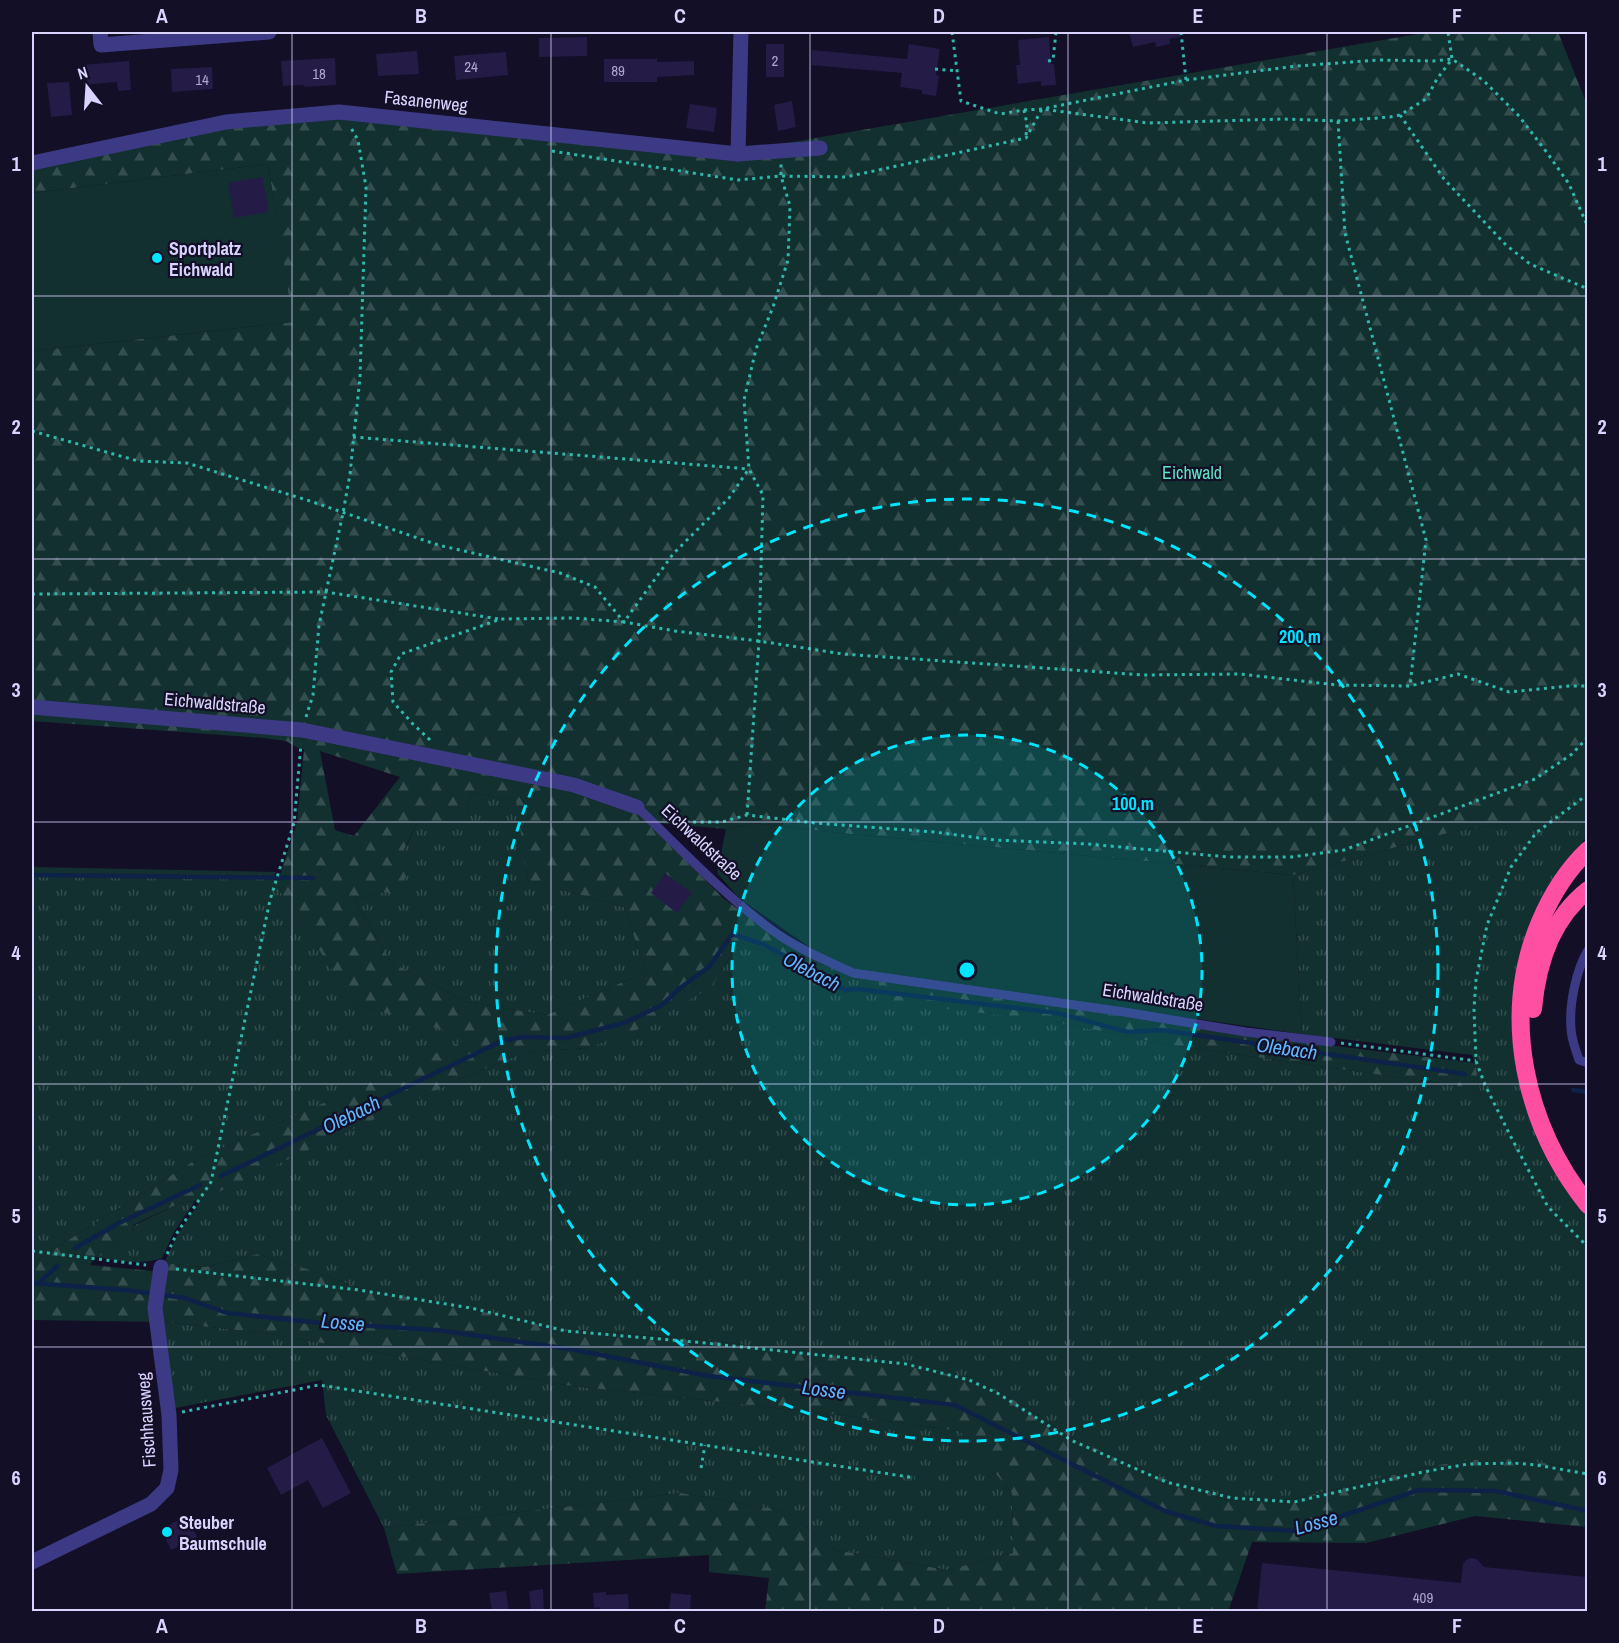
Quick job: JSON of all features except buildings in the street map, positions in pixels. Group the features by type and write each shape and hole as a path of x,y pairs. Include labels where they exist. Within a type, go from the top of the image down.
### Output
{"highway":[{"path":"1587,850 1565,877 1547,905 1536,932 1523,982 1521,1023 1527,1080 1541,1128 1563,1172 1587,1205"},
{"path":"1587,890 1571,904 1559,920 1541,961 1536,984 1532,1031 1538,1078 1551,1124 1572,1166 1587,1188"}],"street":[{"path":"100,38 269,32"},
{"path":"738,154 741,32"},
{"name":"Fasanenweg","path":"32,163 226,122 339,112 738,154 820,148"},
{"name":"Eichwaldstraße","path":"32,707 302,730 574,785 637,807"},
{"name":"Fischhausweg","path":"32,1562 151,1504 167,1488 171,1470 169,1415 155,1308 161,1267"}],"lane":[{"name":"Eichwaldstraße","path":"637,807 698,868 769,928 819,958 853,973 1246,1032 1331,1042"},
{"path":"1587,950 1573,997 1570,1029 1579,1060 1587,1063"}],"path":[{"path":"952,32 961,101 1000,114 1042,109 1186,80 1297,66 1379,60 1452,60 1484,81 1519,116 1569,184 1587,227"},
{"path":"1048,61 1053,60 1056,32"},
{"path":"1181,32 1186,80"},
{"path":"1042,109 1148,123 1284,119 1338,121 1390,117 1400,115 1426,99 1437,79 1452,60 1448,32"},
{"path":"934,69 958,71"},
{"path":"550,151 738,180 782,176 846,177 1026,138 1042,109"},
{"path":"1024,110 1027,124 1026,138"},
{"path":"161,1267 177,1233 211,1182 275,881 294,823 302,730 313,695 319,625 344,513 360,377 366,187 358,140 339,112"},
{"path":"1400,115 1444,178 1506,245 1530,264 1587,289"},
{"path":"1338,121 1344,233 1426,540 1410,686"},
{"path":"747,815 759,641 763,495 749,469 744,400 756,349 788,260 790,206 782,176 780,151"},
{"path":"32,431 138,461 187,463 251,481 438,545 560,573 595,587 624,622"},
{"path":"354,437 749,469"},
{"path":"624,622 673,554 729,498 749,469"},
{"path":"32,594 326,592 501,619 573,618 624,622 843,654 1144,675 1240,674 1337,685 1410,686 1458,674 1509,692 1587,686"},
{"path":"441,759 437,746 393,702 391,672 401,654 501,619"},
{"path":"637,807 685,822 722,822 747,815 814,823 934,832 995,840 1088,844 1228,857 1291,857 1344,850 1535,779 1572,754 1587,737"},
{"path":"1587,794 1536,833 1511,867 1487,925 1476,980 1474,1009 1476,1061 1485,1085 1548,1207 1587,1247"},
{"path":"1331,1042 1476,1061"},
{"path":"32,1251 359,1290 459,1306 566,1331 906,1364 969,1380 989,1389 1071,1440 1166,1482 1232,1498 1294,1502 1468,1464 1514,1463 1587,1474"},
{"path":"169,1415 319,1385 915,1478"},
{"path":"701,1468 705,1445"}],"green space":[{"name":"Eichwald","path":"1429,32 1558,32 1588,107 1588,787 1537,826 1522,844 1509,824 1459,830 1293,875 753,823 726,829 648,822 723,898 767,931 803,954 780,957 739,942 711,987 644,1027 588,1048 526,1052 460,1079 201,1200 182,1202 133,1225 132,1235 95,1257 90,1265 152,1271 164,1263 205,1267 257,1254 360,1288 561,1329 694,1339 888,1362 966,1378 995,1389 1072,1438 1166,1479 1226,1500 1294,1499 1422,1468 1468,1460 1519,1459 1587,1470 1587,1527 1475,1516 1366,1543 1252,1542 1228,1612 765,1611 769,1578 709,1572 709,1555 397,1574 384,1528 681,1493 786,1511 836,1550 947,1570 1013,1553 1012,1493 960,1431 842,1415 572,1386 264,1333 164,1322 32,1320 32,1260 37,1260 197,1159 470,1038 355,1004 281,893 278,881 297,823 304,749 286,741 264,738 32,721 32,351 292,322 268,164 32,193 32,159 340,109 746,150","holes":["320,751 400,777 354,836 335,830","470,792 516,801 528,880 624,907 646,972 547,1015 466,1002 391,962 354,900 385,892 396,895 412,866 404,850 420,817 452,828 467,811"]},
{"name":"Sportplatz Eichwald","path":"268,164 293,322 32,351 32,193"},
{"path":"1587,787 1587,836 1561,871 1515,1058 1587,1211 1587,1470 1519,1459 1422,1468 1294,1499 1226,1500 1166,1479 1072,1438 995,1389 966,1378 888,1362 694,1339 561,1329 360,1288 257,1254 205,1267 164,1263 178,1234 201,1200 207,1196 460,1079 526,1052 588,1048 711,987 739,942 780,957 803,954 852,976 1055,1022 1165,1044 1466,1087 1481,1097 1472,1055 1302,1034 1293,875 1459,830 1509,824 1522,843 1537,826"},
{"path":"470,792 517,801 528,880 624,907 646,972 547,1015 466,1002 391,962 354,900 385,892 420,817 467,811"},
{"path":"753,823 1293,875 1302,1034 855,970 818,953 740,899 717,873 726,829"},
{"path":"32,867 276,872 273,876 274,880 278,881 281,893 355,1004 471,1038 197,1159 37,1260 32,1260"},
{"path":"878,981 1246,1035 1475,1063 1481,1097 1466,1087 1165,1044 1055,1022 883,1001"},
{"path":"195,1201 174,1232 162,1258 137,1262 95,1257 132,1235 133,1226 182,1202"},
{"path":"164,1322 264,1333 572,1386 842,1415 960,1431 1012,1493 1013,1553 947,1570 836,1550 786,1511 681,1493 384,1528 326,1415 322,1380 175,1408"}],"waterway":[{"path":"32,875 313,878"},
{"name":"Olebach","path":"221,1176 504,1040 524,1037 566,1038 624,1023 662,1005 710,966 732,934 765,945 845,990 858,989 1057,1013 1128,1032 1162,1030 1465,1074"},
{"name":"Olebach","path":"1573,1090 1588,1092"},
{"name":"Olebach","path":"75,1248 121,1222 200,1185"},
{"name":"Olebach","path":"38,1284 57,1266"},
{"name":"Losse","path":"32,1283 125,1290 185,1298 227,1313 321,1323 437,1330 570,1349 709,1376 955,1405 1165,1511 1216,1526 1297,1531 1419,1490 1496,1491 1588,1511"}],"place":[{"name":"Sportplatz Eichwald","path":"157,258"},
{"name":"Steuber Baumschule","path":"167,1532"}]}
